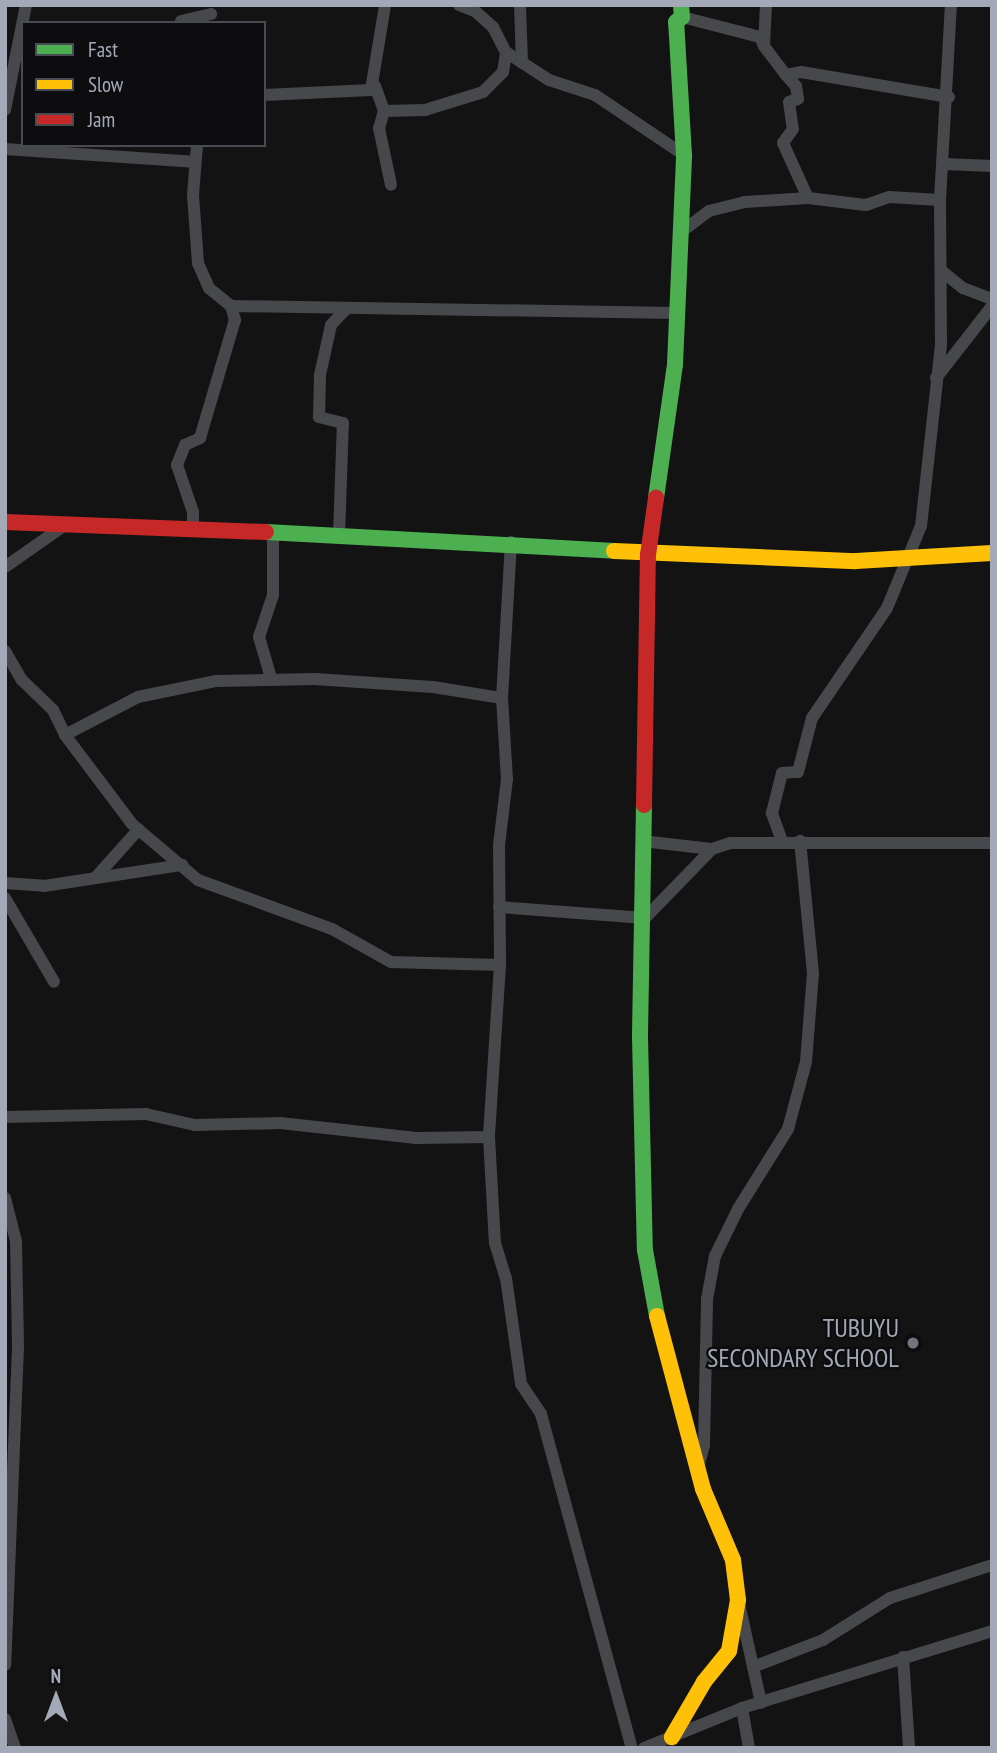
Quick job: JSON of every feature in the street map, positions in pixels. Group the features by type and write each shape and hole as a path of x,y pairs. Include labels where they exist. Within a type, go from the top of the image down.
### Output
{"street":[{"path":"385,5 375,86 384,111 379,128 391,185"},
{"path":"459,5 481,16 506,52 522,63 549,80 595,95 684,155"},
{"path":"520,5 522,63"},
{"path":"764,46 766,5"},
{"path":"782,841 772,813 782,773 798,772 810,722 824,695 881,619 910,558 924,509 943,272 940,200 949,97 951,5"},
{"path":"761,1703 738,1600 733,1560 703,1489 699,1465 647,1274 640,1037 645,918 642,841 648,555 671,400 677,313 684,155 676,22 682,11 760,37 764,46 796,86 798,99 789,102 793,129 783,143 808,198"},
{"path":"181,21 211,14"},
{"path":"5,110 21,30"},
{"path":"384,111 425,110 483,92 503,72 506,52"},
{"path":"786,75 802,72 949,97"},
{"path":"266,95 357,94 375,86"},
{"path":"193,526 193,512 177,465 185,445 201,438 235,320 231,306 209,288 198,263 194,162 197,147"},
{"path":"5,149 194,162"},
{"path":"944,164 992,166"},
{"path":"681,232 719,208 808,198 866,205 889,197 940,200"},
{"path":"943,272 962,288 992,299"},
{"path":"231,306 677,313"},
{"path":"935,379 992,306"},
{"path":"339,535 342,423 319,417 320,376 335,316 346,308"},
{"path":"5,522 193,526 274,534 511,542 648,555 856,561 992,553"},
{"path":"5,567 67,523"},
{"path":"271,678 258,637 274,594 274,534"},
{"path":"511,542 502,698 507,779 502,793 500,965 489,1137 495,1243 506,1278 521,1384 541,1414 632,1748"},
{"path":"5,651 22,680 53,710 65,735 139,829 209,886 332,929 391,962 500,965"},
{"path":"65,735 138,697 216,681 271,678 433,687 502,698"},
{"path":"95,877 139,829"},
{"path":"642,841 712,849 746,841 992,843"},
{"path":"699,1465 704,1445 707,1299 715,1256 738,1209 788,1129 806,1062 813,973 800,841"},
{"path":"645,918 712,849"},
{"path":"5,883 37,886 182,865"},
{"path":"5,898 54,982"},
{"path":"499,907 645,918"},
{"path":"5,1117 146,1114 195,1125 280,1122 441,1140 489,1137"},
{"path":"5,1198 16,1241 5,1665"},
{"path":"753,1667 823,1640 890,1598 992,1564"},
{"path":"672,1737 704,1682 729,1651 738,1600"},
{"path":"644,1748 742,1708 992,1631"},
{"path":"903,1657 909,1748"},
{"path":"742,1708 749,1748"},
{"path":"5,1719 15,1748"}],"traffic: fast":[{"path":"656,498 675,364 684,155 676,22 682,17 681,5"},
{"path":"266,532 614,551"},
{"path":"644,805 640,1037 645,1250 657,1316"}],"traffic: slow":[{"path":"614,551 856,561 992,553"},
{"path":"657,1316 703,1489 733,1560 738,1600 729,1651 704,1682 672,1737"}],"traffic: jam":[{"path":"644,805 648,555 656,498"},
{"path":"5,522 266,532"}],"place":[{"name":"TUBUYU SECONDARY SCHOOL","path":"913,1343"}]}
